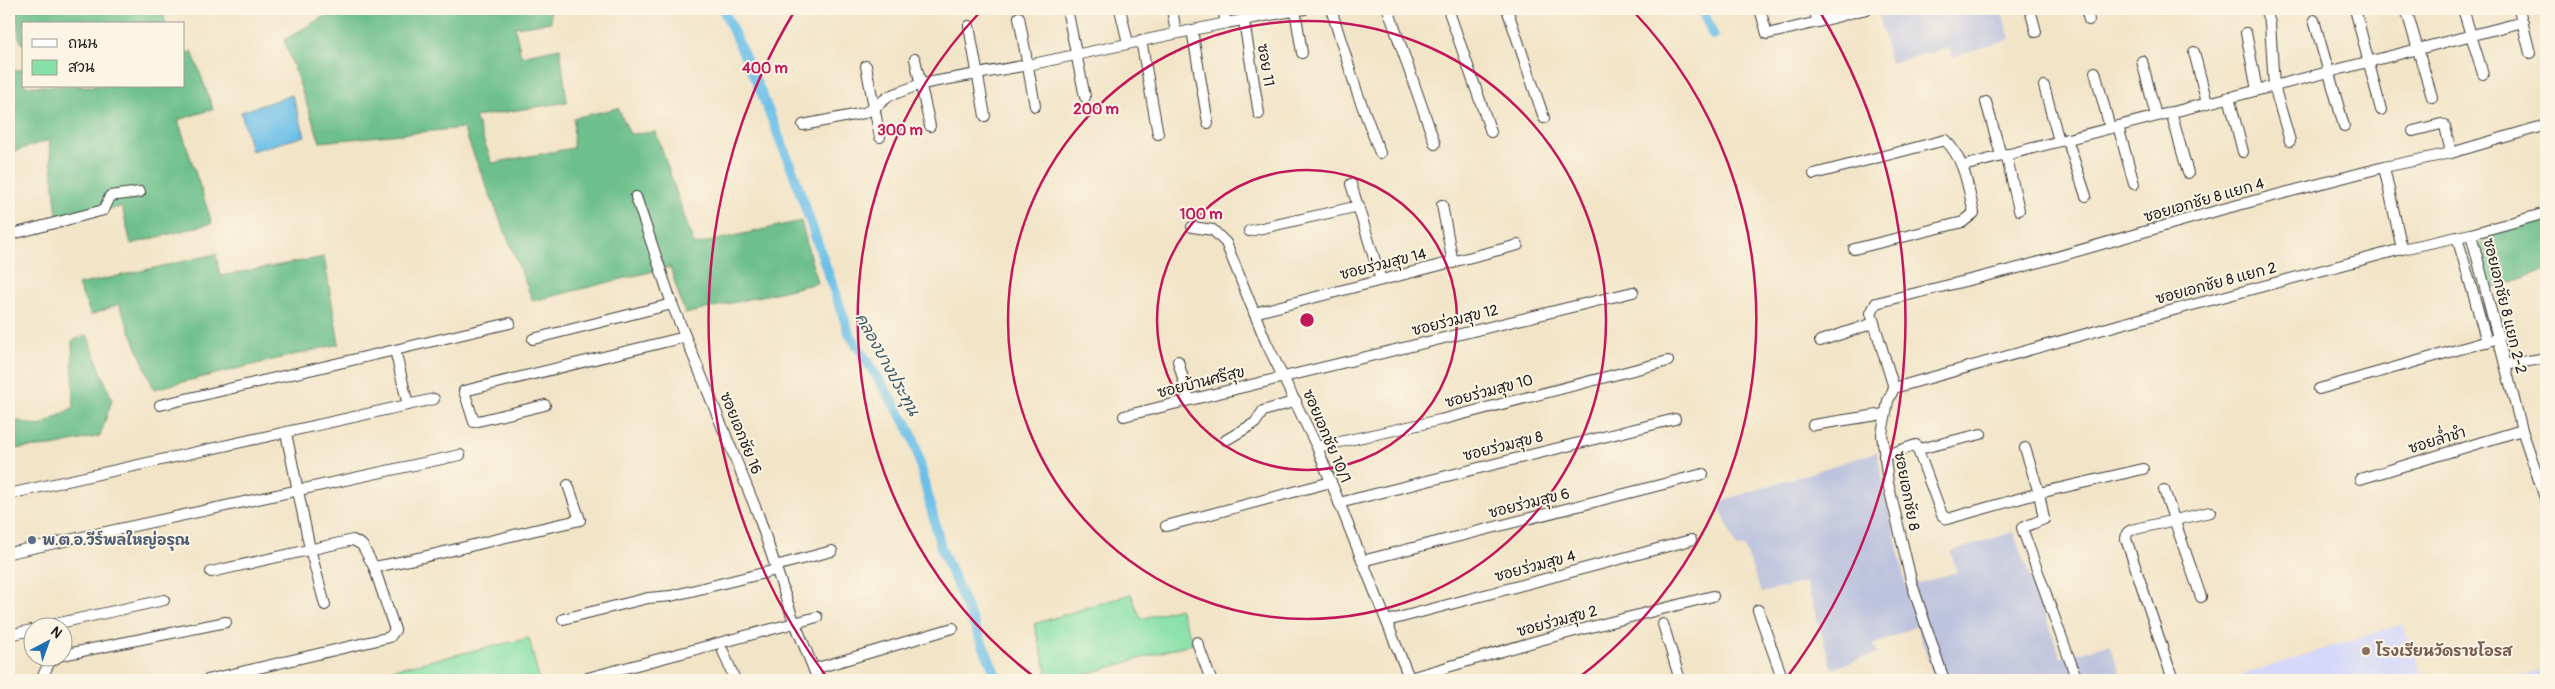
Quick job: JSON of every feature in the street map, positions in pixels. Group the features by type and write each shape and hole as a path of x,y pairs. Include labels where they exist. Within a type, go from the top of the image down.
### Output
{"street":[{"path":"1067,9 1085,97"},
{"path":"1120,9 1128,43"},
{"path":"1172,9 1176,33"},
{"path":"1223,9 1226,23"},
{"path":"1331,9 1357,92 1380,153"},
{"path":"1388,9 1435,144"},
{"path":"1448,9 1490,132"},
{"path":"1507,9 1544,118"},
{"path":"1760,9 1767,34 1818,22 1853,10 1867,9"},
{"path":"1814,9 1818,22"},
{"path":"2030,9 2036,32"},
{"path":"2086,9 2089,20"},
{"path":"2265,9 2270,23 2274,86 2290,141"},
{"path":"2355,9 2382,110"},
{"path":"2406,9 2432,97"},
{"path":"2463,9 2483,74"},
{"path":"2519,9 2530,53"},
{"path":"803,124 864,112 874,108 889,96 921,84 1028,65 1141,40 1244,21 1280,11 1299,10 1302,53"},
{"path":"1020,18 1035,106"},
{"path":"2314,20 2344,126"},
{"name":"ซอย 11","path":"1244,21 1259,114"},
{"path":"1962,166 2522,22"},
{"path":"969,26 985,116"},
{"path":"1192,30 1208,123"},
{"path":"2246,33 2257,90"},
{"path":"1141,40 1158,134"},
{"path":"2194,52 2207,103"},
{"path":"915,58 930,126"},
{"path":"2142,62 2156,116"},
{"path":"866,66 880,137"},
{"path":"2095,72 2134,184"},
{"path":"2044,86 2063,140 2086,196"},
{"path":"2229,97 2243,152"},
{"path":"1986,102 2019,210"},
{"path":"2171,112 2188,173"},
{"path":"2413,131 2441,124 2445,126 2451,152"},
{"name":"ซอยเอกชัย 8 แยก 4","path":"1874,323 1871,313 1872,307 1876,303 2022,267 2223,209 2384,167 2451,152 2546,125"},
{"path":"1814,174 1945,140 1952,146 1962,166 1974,213 1963,222 1854,249"},
{"path":"2384,167 2402,249"},
{"path":"1351,184 1381,280"},
{"path":"9,235 100,212 104,210 110,196 140,192"},
{"name":"ซอยเอกชัย 16","path":"636,197 672,304 758,514 795,622 818,680"},
{"path":"1249,231 1359,206"},
{"path":"1442,206 1453,263"},
{"name":"ซอยเอกชัย 8 แยก 2","path":"1894,388 2402,249 2471,234 2546,213"},
{"name":"ซอยเอกชัย 10/1","path":"1192,227 1213,230 1224,239 1254,313 1317,447 1410,679"},
{"name":"ซอยเอกชัย 8 แยก 2-2","path":"2471,234 2522,430 2546,501"},
{"path":"2457,237 2487,342"},
{"name":"ซอยร่วมสุข 14","path":"1254,313 1518,246"},
{"name":"ซอยร่วมสุข 12","path":"1284,376 1634,292"},
{"path":"534,339 672,304"},
{"path":"160,404 510,323"},
{"path":"1820,341 1874,323 1894,388"},
{"path":"544,405 474,422 464,391 685,337"},
{"path":"2319,389 2498,338"},
{"path":"395,350 408,405"},
{"path":"2505,365 2546,358"},
{"path":"1178,361 1190,400"},
{"name":"ซอยร่วมสุข 10","path":"1317,447 1440,420 1668,361"},
{"name":"ซอยบ้านศรีสุข","path":"1124,416 1284,376"},
{"name":"ซอยเอกชัย 8","path":"1894,388 1884,414 1882,434 1888,483 1912,584 1944,680"},
{"path":"9,494 434,400"},
{"path":"1226,440 1255,423 1263,411 1296,401"},
{"path":"1813,425 1884,414"},
{"name":"ซอยร่วมสุข 8","path":"1339,503 1675,419"},
{"name":"ซอยล่ำชำ","path":"2360,479 2522,430"},
{"path":"286,433 310,549 325,605"},
{"path":"1919,449 1981,434"},
{"path":"1884,456 1914,444 1919,449 1942,515 1947,518 2039,493 2143,469"},
{"path":"2025,448 2045,517 2042,520 2023,526 2022,530 2077,680"},
{"path":"9,553 460,455"},
{"name":"ซอยร่วมสุข 6","path":"1362,561 1703,474"},
{"path":"1166,526 1330,482"},
{"path":"374,567 453,551 504,536 580,520 568,485"},
{"path":"2164,490 2201,597"},
{"path":"2174,680 2126,539 2127,534 2131,530 2174,522 2210,512"},
{"path":"207,680 390,638 395,630 374,567 362,544 353,540 211,572"},
{"name":"ซอยร่วมสุข 4","path":"1387,621 1691,540"},
{"path":"563,619 648,598 671,596 832,551"},
{"name":"ซอยร่วมสุข 2","path":"1410,679 1540,640 1713,596"},
{"path":"72,620 164,600"},
{"path":"1758,610 1783,680"},
{"path":"580,680 817,617"},
{"path":"72,654 226,622"},
{"path":"1663,624 1680,680"},
{"path":"814,669 953,628"},
{"path":"9,635 22,632"},
{"path":"1197,642 1211,680"},
{"path":"723,651 734,680"},
{"path":"41,680 48,666"}],"shaded area":[{"path":"1900,9 2001,9 2010,39 1952,57 1949,48 1890,63 1879,14"},
{"path":"1877,452 1906,587 1957,572 1950,552 2013,532 2061,658 2109,644 2123,680 1936,680 1916,626 1874,645 1877,653 1832,669 1806,582 1761,593 1745,547 1737,548 1718,502"},
{"name":"โรงเรียนวัดราชโอรส","path":"2403,624 2424,680 2236,680 2235,677"},
{"name":"โรงเรียนวัดราชโอรส","path":"2546,668 2546,680 2511,680"}],"green space":[{"path":"16,9 162,9 165,22 22,22 22,43 19,38"},
{"path":"350,9 550,9 551,22 515,27 521,56 560,48 567,102 475,117 492,163 573,148 574,118 618,108 630,134 656,132 694,245 801,221 817,283 685,314 670,267 533,301 463,128 320,142 284,40 323,17"},
{"path":"192,51 213,109 178,120 212,223 131,244 122,207 57,216 49,140 9,153 9,72 22,69 22,88 185,88 185,54"},
{"path":"2546,219 2546,270 2487,291 2478,246 2494,234"},
{"path":"216,254 220,276 324,257 339,344 154,389 119,304 91,315 78,285"},
{"path":"87,335 112,400 100,436 51,446 9,449 9,419 40,426 74,407 72,341"},
{"path":"1131,594 1141,619 1179,608 1193,643 1066,680 1049,680 1034,624"},
{"path":"529,638 539,680 395,680 390,670"}],"water":[{"path":"292,95 305,136 251,151 241,112"}],"waterway":[{"name":"คลองบางประทุน","path":"723,9 761,92 793,172 849,333 906,423 914,440 941,548 998,680"},
{"path":"1702,9 1713,35"}],"place":[{"name":"พ.ต.อ.วีร์พลใหญ่อรุณ","path":"32,540"},
{"name":"โรงเรียนวัดราชโอรส","path":"2366,651"}]}
